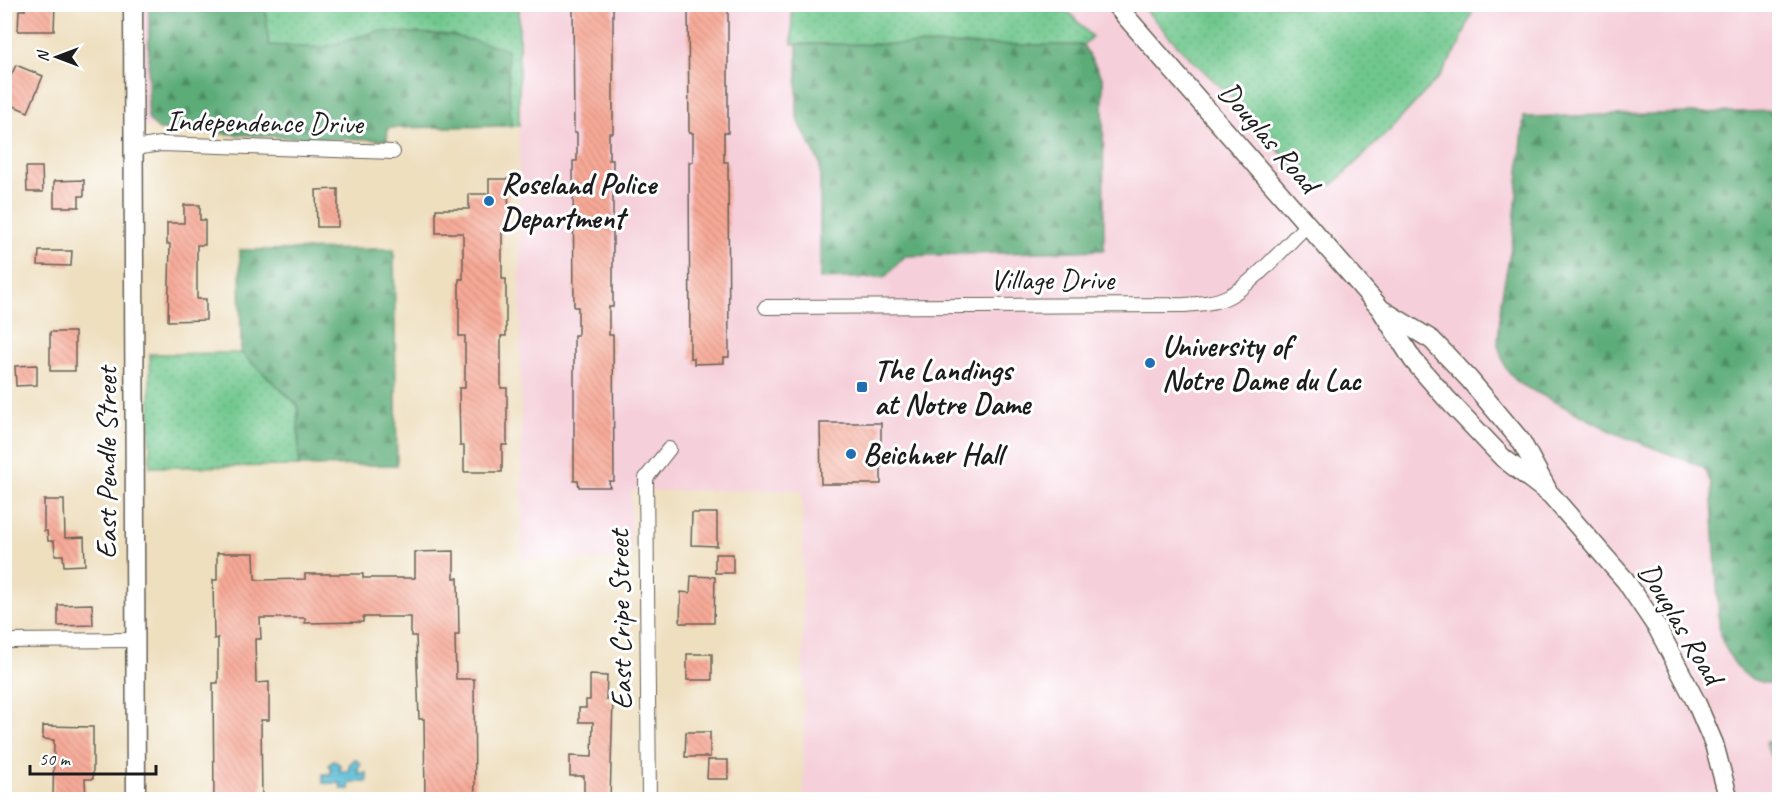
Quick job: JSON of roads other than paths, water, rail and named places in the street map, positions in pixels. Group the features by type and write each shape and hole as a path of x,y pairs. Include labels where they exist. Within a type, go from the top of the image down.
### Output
{"street":[{"name":"East Pendle Street","path":"133,4 136,800"},
{"name":"Douglas Road","path":"1115,4 1380,308 1413,360 1439,390 1503,458 1551,495 1625,580 1658,629 1696,702 1714,744 1729,800"},
{"name":"Independence Drive","path":"134,148 161,144 393,152"},
{"name":"Village Drive","path":"766,307 1184,306 1210,302 1228,296 1243,286 1308,224"},
{"name":"Douglas Road","path":"1380,308 1432,340 1469,379 1521,441 1551,495"},
{"name":"East Cripe Street","path":"649,800 646,477 669,449"},
{"path":"4,641 136,640"}],"water":[{"path":"355,759 361,764 358,767 358,773 367,773 367,782 350,782 349,789 341,789 340,783 323,783 323,774 331,774 329,765 333,760 340,765 340,771 349,771 349,765"}],"place":[{"name":"Roseland Police Department","path":"489,201"},
{"name":"University of Notre Dame du Lac","path":"1150,363"},
{"name":"The Landings at Notre Dame","path":"862,387"},
{"name":"Beichner Hall","path":"851,454"}]}
